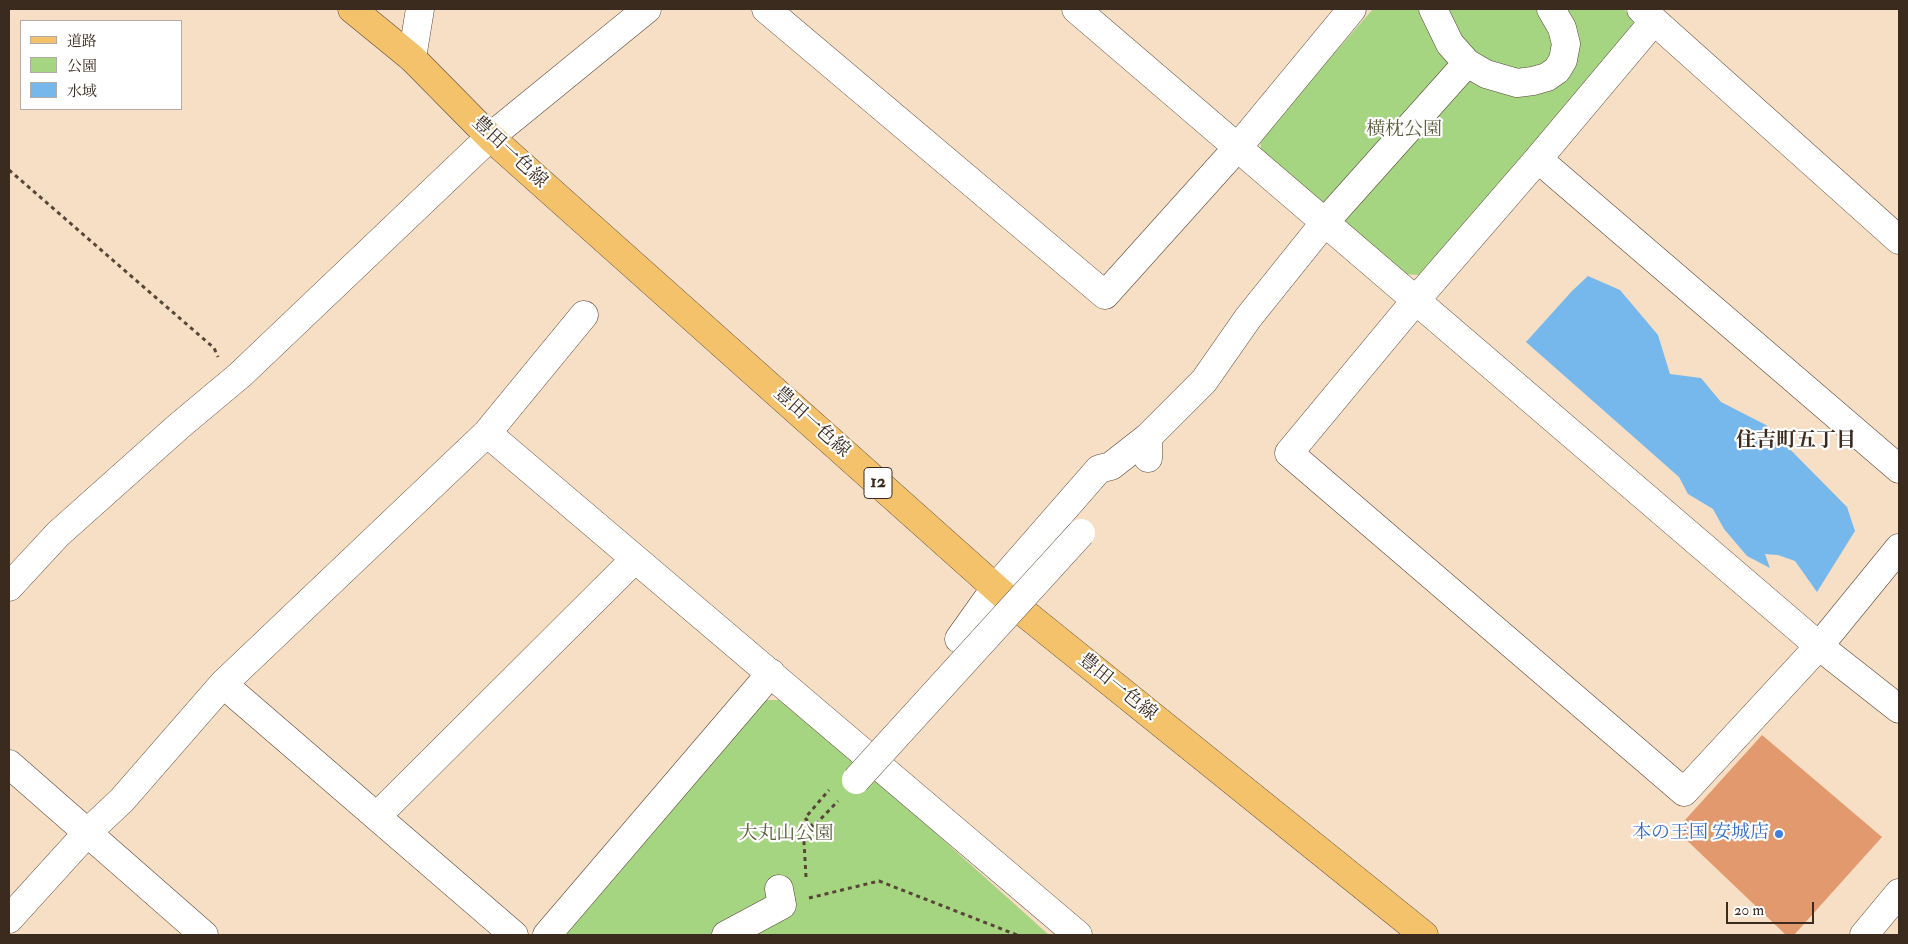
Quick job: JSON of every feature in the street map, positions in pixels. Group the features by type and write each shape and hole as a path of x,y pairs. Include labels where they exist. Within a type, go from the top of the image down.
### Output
{"main road":[{"name":"豊田一色線","path":"352,9 412,58 490,137 1017,607 1424,935"}],"street":[{"path":"412,58 420,9"},
{"path":"9,587 58,534 230,383 490,137 647,9"},
{"path":"766,9 1105,296 1238,147 1352,9"},
{"path":"1076,9 1819,646 1899,708"},
{"path":"1433,9 1450,44 1467,63 1486,74 1518,83 1546,77 1557,70 1563,60 1566,44 1562,28 1551,9"},
{"path":"1899,240 1648,15 1538,159 1416,300 1289,453 1684,792 1819,646 1899,548"},
{"path":"959,638 996,587 1100,469 1111,466 1148,447 1204,381 1248,318 1325,222 1467,63"},
{"path":"1538,159 1899,469"},
{"path":"9,919 88,832 122,800 223,684 487,432 584,315"},
{"path":"487,432 1078,935"},
{"path":"856,780 1081,532"},
{"path":"377,816 635,559"},
{"path":"547,935 771,673"},
{"path":"223,684 514,935"},
{"path":"9,764 204,935"},
{"path":"1864,935 1899,893"},
{"path":"726,935 780,897"}],"path":[{"path":"9,170 214,348 230,383"},
{"path":"780,897 807,886 804,842 813,827 856,780"},
{"path":"813,827 805,818 829,790"},
{"path":"780,897 879,881 1017,935"}],"green space":[{"name":"横枕公園","path":"1373,9 1623,9 1633,17 1634,27 1419,275 1403,274 1261,152 1260,138"},
{"name":"大丸山公園","path":"766,700 779,700 861,766 1049,935 564,935"}],"water":[{"path":"1588,276 1620,290 1658,335 1670,374 1701,378 1721,402 1766,425 1847,507 1855,531 1817,592 1795,561 1778,555 1765,554 1770,568 1747,556 1724,529 1713,509 1688,494 1679,477 1526,342"}],"building":[{"name":"本の王国 安城店","path":"1762,735 1882,837 1794,935 1786,935 1676,830"}],"place":[{"name":"本の王国 安城店","path":"1779,834"}],"district":[{"name":"住吉町五丁目","path":"1796,442"}]}
